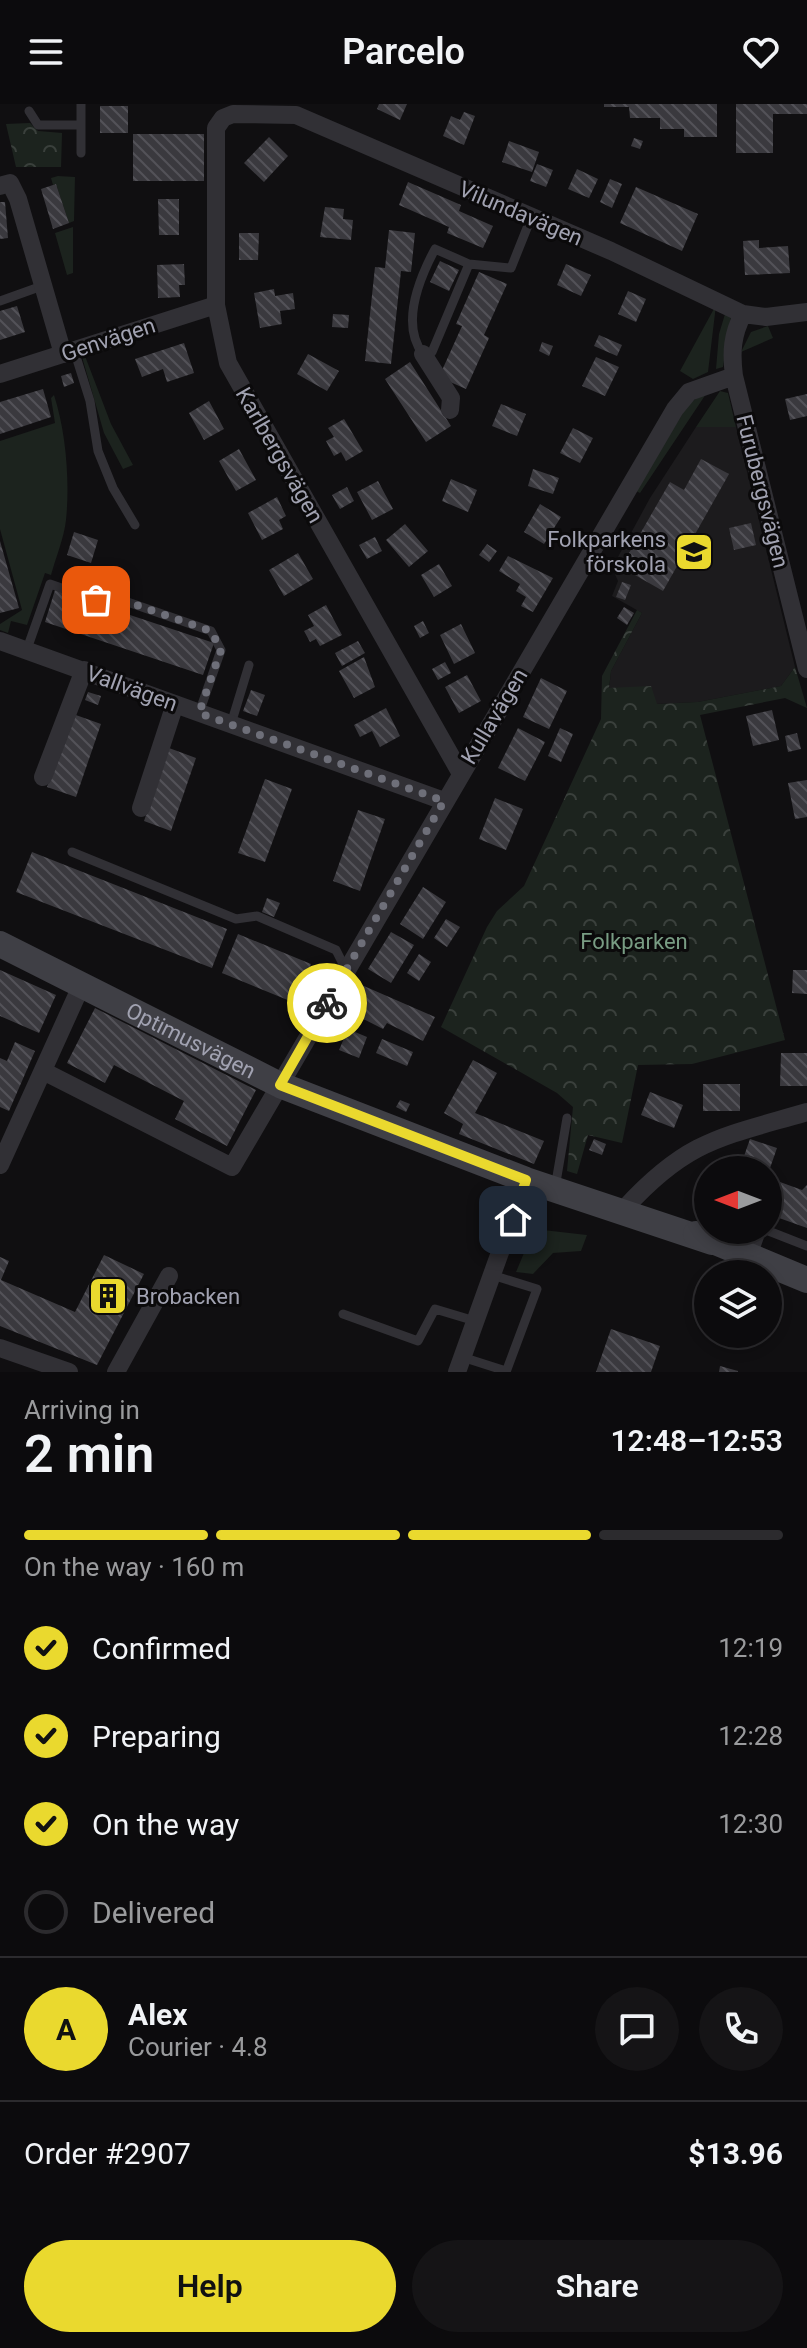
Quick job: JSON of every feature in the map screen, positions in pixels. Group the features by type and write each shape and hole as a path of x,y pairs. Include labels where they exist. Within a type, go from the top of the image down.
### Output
{"street":[{"name":"Vilundavägen","path":"233,114 296,115 743,314 766,317 807,312"},
{"name":"Karlbergsvägen","path":"233,114 223,118 216,128 216,305 228,363 460,772"},
{"path":"0,186 10,183 18,199 42,286 68,352"},
{"name":"Genvägen","path":"0,374 216,305"},
{"name":"Furubergsvägen","path":"743,314 734,331 731,353 734,376 807,669"},
{"path":"423,354 451,398 450,410"},
{"name":"Kullavägen","path":"43,1071 232,1167 460,772 675,409 689,392 734,376"},
{"name":"Vallvägen","path":"0,641 444,801"},
{"path":"43,777 84,670"},
{"path":"141,808 175,704"},
{"name":"Optimusvägen","path":"0,944 280,1085 526,1180 625,1208 694,1235"},
{"path":"0,1165 7,1131 43,1071 82,984"},
{"path":"625,1208 676,1159 709,1140 807,1112"},
{"path":"460,1364 526,1180"},
{"name":"Optimusvägen","path":"561,1190 694,1236"},
{"name":"Optimusvägen","path":"717,1244 807,1280"},
{"path":"116,1372 169,1276"},
{"path":"0,1348 69,1372"}],"lane":[{"path":"81,104 81,153"},
{"path":"29,111 38,125 81,125"},
{"path":"469,264 432,352 423,354 415,344 412,329 419,285 435,249 469,264 511,268 531,218"},
{"path":"0,301 42,286"},
{"path":"68,352 90,401 98,451 113,488 135,525"},
{"path":"27,649 50,584 96,600 116,598 211,631 221,650 199,713"},
{"path":"231,724 249,665"},
{"path":"72,852 236,919 257,916 310,938 336,950 346,970"},
{"path":"561,1190 567,1118"},
{"path":"782,1237 807,1246"},
{"path":"752,1258 758,1244"},
{"path":"460,1364 506,1372 537,1289 492,1275"},
{"path":"343,1314 418,1341 435,1309 475,1321"}],"shaded area":[{"name":"Folkparkens förskola","path":"696,427 736,427 795,667 781,686 698,702 656,704 609,689 611,671 642,613 612,596 618,581 612,568 650,498"}],"green space":[{"path":"30,123 38,131 62,133 61,167 16,167 6,124"},
{"path":"75,177 74,221 69,223 56,184 53,185 51,178"},
{"path":"73,227 73,273 67,275 55,233"},
{"path":"716,305 708,372 693,379 680,371"},
{"path":"725,314 731,317 723,367 716,369 719,334"},
{"path":"768,326 773,338 741,352 751,332"},
{"path":"85,356 111,424 133,465 123,469 104,433 82,357"},
{"path":"708,391 640,493 636,491 688,404"},
{"path":"720,391 728,393 736,427 696,427"},
{"path":"54,395 66,457 68,489 65,527 51,575 45,573 27,625 11,621 8,633 0,630 0,624 22,610 0,529 0,441 55,423 51,398"},
{"name":"Folkparken","path":"637,610 642,613 611,671 609,688 651,686 657,704 698,702 781,686 795,667 807,708 785,698 700,715 785,1040 692,1064 638,1065 622,1143 588,1135 577,1174 567,1171 573,1107 557,1093 441,1027 487,927 497,911 524,886 601,719 602,676"},
{"path":"543,1230 587,1235 581,1251 553,1253 533,1274 516,1272 529,1241"}],"building":[{"path":"379,104 407,104 400,120 377,109"},
{"path":"604,104 717,104 717,137 684,137 684,129 660,129 660,118 630,118 629,107 604,107"},
{"path":"736,104 807,104 807,114 773,114 773,153 736,153"},
{"path":"100,106 128,106 128,133 100,133"},
{"path":"464,112 475,116 464,145 443,136 451,116 460,120"},
{"path":"133,134 204,134 204,181 133,181"},
{"path":"269,137 288,156 264,182 244,163"},
{"path":"634,138 643,141 640,149 631,146"},
{"path":"509,141 539,152 532,172 502,162"},
{"path":"537,164 553,170 546,187 530,181"},
{"path":"577,169 598,179 589,198 568,189"},
{"path":"610,179 622,184 612,208 600,202"},
{"path":"408,182 461,205 459,211 493,226 483,248 447,233 449,227 399,205"},
{"path":"56,184 69,223 53,229 41,189"},
{"path":"636,187 698,214 682,251 620,223"},
{"path":"158,199 179,199 179,235 159,235"},
{"path":"0,202 5,202 8,238 0,239"},
{"path":"325,207 344,209 343,219 353,220 351,240 320,237"},
{"path":"389,230 415,233 411,272 401,271 391,364 365,361 375,267 385,268"},
{"path":"239,233 259,233 258,260 239,260"},
{"path":"759,240 759,248 788,246 790,273 745,275 743,241"},
{"path":"440,261 459,270 449,291 430,282"},
{"path":"184,264 185,285 179,285 180,297 158,298 157,265"},
{"path":"566,264 591,275 581,296 557,285"},
{"path":"479,272 507,284 484,335 489,338 466,389 439,377 462,326 456,324"},
{"path":"274,289 275,296 293,293 295,309 280,311 282,324 260,328 254,293"},
{"path":"628,291 646,299 636,322 618,314"},
{"path":"17,306 25,332 0,340 0,311"},
{"path":"333,314 349,315 348,328 332,327"},
{"path":"599,335 622,345 617,356 594,346"},
{"path":"542,342 553,346 549,356 539,351"},
{"path":"184,343 194,373 167,382 163,369 142,377 135,359"},
{"path":"308,354 339,371 327,391 297,374"},
{"path":"596,357 619,367 605,396 582,386"},
{"path":"410,362 451,426 426,442 385,379"},
{"path":"71,373 74,383 64,387 61,376"},
{"path":"43,389 51,417 0,434 0,402"},
{"path":"807,394 807,416 790,420 785,399"},
{"path":"209,401 224,429 204,440 189,413"},
{"path":"501,404 526,414 517,436 492,426"},
{"path":"344,419 363,451 346,461 341,452 334,456 326,441 334,437 328,428"},
{"path":"573,428 593,438 580,463 560,453"},
{"path":"239,449 256,480 236,491 219,461"},
{"path":"701,459 729,474 663,591 621,567 670,482 684,490"},
{"path":"533,469 559,478 553,494 528,486"},
{"path":"451,479 477,490 468,512 442,501"},
{"path":"378,481 393,509 372,520 357,492"},
{"path":"347,487 354,501 340,509 332,495"},
{"path":"277,497 286,516 279,520 283,529 262,540 248,513"},
{"path":"540,504 561,517 544,544 524,532"},
{"path":"751,523 756,545 734,550 729,528"},
{"path":"405,524 428,551 409,567 386,540"},
{"path":"74,532 98,540 91,563 67,555"},
{"path":"375,537 382,551 367,559 359,545"},
{"path":"0,541 19,608 0,613"},
{"path":"487,544 497,551 489,562 479,555"},
{"path":"298,553 313,579 284,596 269,570"},
{"path":"508,556 553,578 533,612 521,606 526,597 516,591 520,584 499,571"},
{"path":"439,564 452,586 434,597 421,575"},
{"path":"622,582 631,585 625,600 616,597"},
{"path":"55,590 214,643 203,675 45,622"},
{"path":"326,605 342,635 320,646 316,639 310,642 304,631 314,626 308,615"},
{"path":"624,607 634,613 627,625 617,618"},
{"path":"423,621 429,633 420,638 414,626"},
{"path":"461,624 475,653 454,664 440,635"},
{"path":"358,641 365,653 342,666 335,653"},
{"path":"364,657 375,687 354,698 339,671"},
{"path":"445,662 451,673 438,680 432,669"},
{"path":"467,675 481,701 459,713 445,687"},
{"path":"541,678 567,691 549,729 523,717"},
{"path":"251,690 265,695 257,716 243,711"},
{"path":"88,692 101,696 98,705 85,700"},
{"path":"386,708 400,736 380,747 372,731 360,737 354,725"},
{"path":"772,710 779,740 753,746 746,716"},
{"path":"73,714 101,724 76,797 47,787"},
{"path":"518,728 545,742 525,781 498,768"},
{"path":"560,728 573,734 561,762 548,756"},
{"path":"797,733 801,749 788,752 785,736"},
{"path":"169,748 196,758 171,831 144,821"},
{"path":"265,779 292,789 265,862 238,853"},
{"path":"807,780 807,817 795,819 788,783"},
{"path":"495,798 523,809 506,850 479,839"},
{"path":"358,810 385,819 360,891 333,881"},
{"path":"32,852 227,929 212,968 16,892"},
{"path":"423,887 446,902 423,939 400,924"},
{"path":"267,898 280,903 274,917 262,912"},
{"path":"446,919 460,927 447,947 434,938"},
{"path":"391,932 414,945 391,983 368,969"},
{"path":"238,934 311,964 295,1003 222,973"},
{"path":"419,954 431,962 419,981 407,973"},
{"path":"0,970 56,995 39,1033 0,1016"},
{"path":"793,970 807,970 807,994 792,993"},
{"path":"357,983 435,1017 423,1041 387,1023 383,1029 344,1009"},
{"path":"95,1008 256,1090 227,1146 175,1119 184,1101 114,1065 105,1083 67,1063"},
{"path":"348,1029 367,1037 359,1058 339,1050"},
{"path":"382,1039 413,1052 407,1066 376,1053"},
{"path":"15,1042 35,1051 9,1111 0,1107 0,1058 7,1061"},
{"path":"781,1053 807,1053 807,1086 780,1086"},
{"path":"473,1060 497,1073 475,1113 544,1141 534,1164 459,1134 463,1124 444,1113"},
{"path":"703,1084 740,1084 740,1111 703,1111"},
{"path":"650,1092 683,1105 674,1128 641,1115"},
{"path":"400,1100 410,1104 406,1112 396,1107"},
{"path":"594,1139 606,1144 602,1155 589,1150"},
{"path":"750,1139 777,1148 774,1156 744,1156"},
{"path":"782,1183 802,1190 807,1185 807,1228 782,1219"},
{"name":"Brobacken","path":"104,1255 144,1274 97,1365 0,1326 0,1257 9,1261 1,1280 75,1312"},
{"path":"611,1329 660,1346 651,1372 596,1372"},
{"path":"720,1366 738,1371 738,1372 719,1372"}],"way so far":[{"path":"96,600 116,598 211,631 221,650 199,713 444,801 327,1003"}],"place":[{"name":"Folkparkens förskola","path":"694,552"},
{"name":"Brobacken","path":"108,1296"}],"route":[{"path":"327,1003 280,1085 407,1137 526,1180 513,1220"}]}
